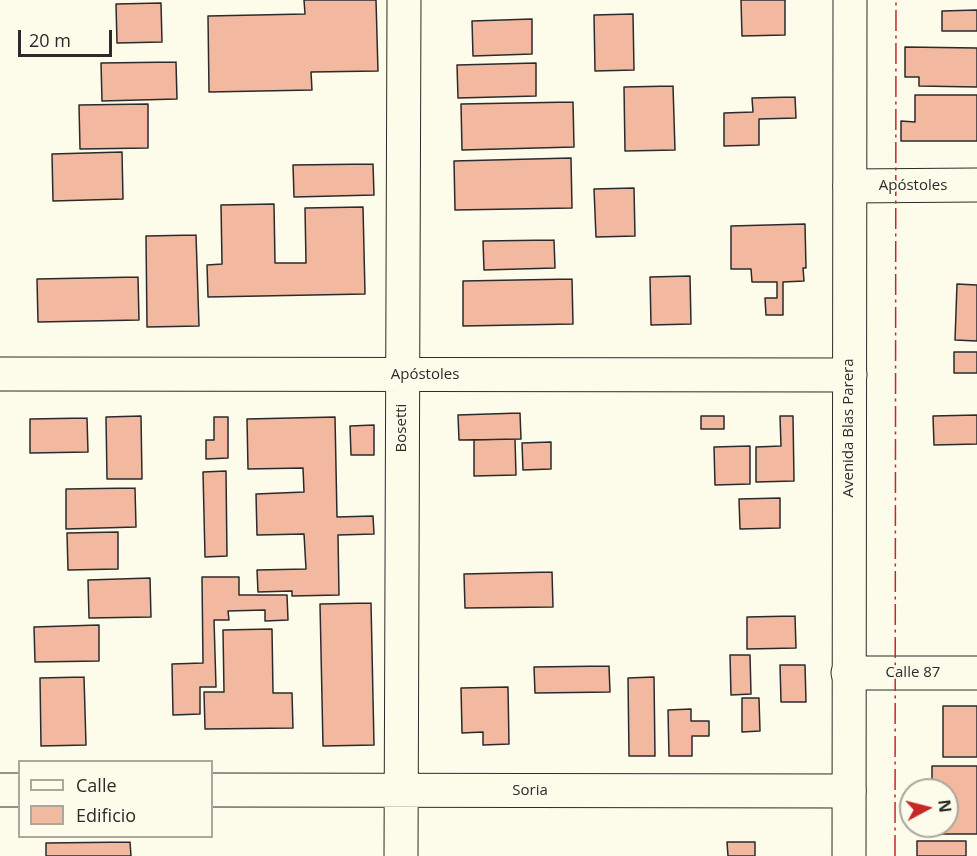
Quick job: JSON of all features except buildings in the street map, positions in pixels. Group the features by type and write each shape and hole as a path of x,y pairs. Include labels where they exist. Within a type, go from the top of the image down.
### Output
{"street":[{"name":"Bosetti","path":"401,856 404,0"},
{"name":"Avenida Blas Parera","path":"849,856 850,0"},
{"name":"Apóstoles","path":"850,186 977,185"},
{"name":"Apóstoles","path":"0,374 850,375"},
{"name":"Calle 87","path":"848,673 977,673"},
{"path":"0,790 18,790"},
{"name":"Soria","path":"213,790 849,791"}],"power":[{"path":"895,856 896,0"}]}
